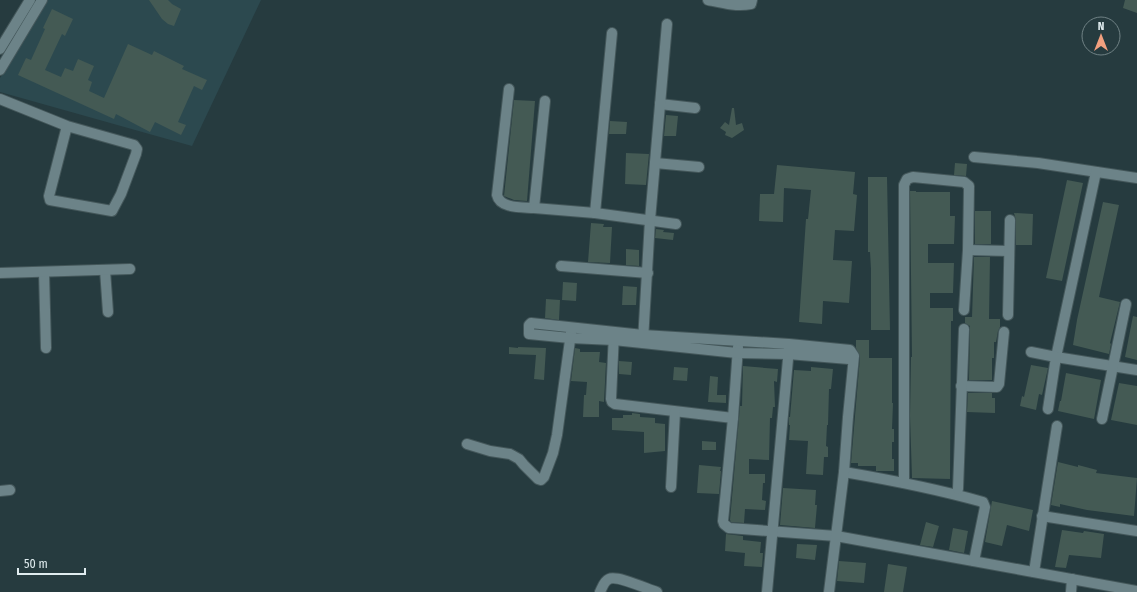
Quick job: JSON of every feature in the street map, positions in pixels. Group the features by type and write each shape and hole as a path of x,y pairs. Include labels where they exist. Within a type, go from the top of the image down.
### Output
{"street":[{"path":"0,49 30,0"},
{"path":"0,70 42,0"},
{"path":"708,0 727,4 744,5 751,4 752,0"},
{"path":"643,339 650,220 667,24"},
{"path":"595,213 612,33"},
{"path":"509,89 497,195 498,199 503,204 595,213 676,224"},
{"path":"0,99 67,126 134,145 137,149 136,154 121,194 112,211 50,200 49,196 67,126"},
{"path":"534,208 545,101"},
{"path":"660,104 695,108"},
{"path":"974,157 1038,163 1137,178"},
{"path":"655,163 699,167"},
{"path":"1048,409 1056,357 1096,172"},
{"path":"904,483 904,185 907,179 912,177 964,182 969,186 968,250 964,310"},
{"path":"1008,315 1010,220"},
{"path":"968,250 1009,251"},
{"path":"561,266 648,273"},
{"path":"0,273 130,269"},
{"path":"105,270 108,312"},
{"path":"44,272 46,348"},
{"path":"1102,418 1126,304"},
{"path":"614,336 570,338 529,334 529,325 531,323 572,327 614,336 737,353 789,349"},
{"path":"467,444 490,451 510,454 520,459 538,479 541,480 544,477 553,453 557,435 572,327"},
{"path":"958,493 964,329"},
{"path":"961,386 997,387 999,384 1004,332"},
{"path":"614,336 612,402 618,405 733,418"},
{"path":"643,339 738,342 789,349 852,353 844,472 829,592"},
{"path":"738,342 733,418 723,521 729,528 773,530 836,536 1137,591"},
{"path":"767,592 789,349"},
{"path":"1031,352 1137,370"},
{"path":"671,487 675,412"},
{"path":"1034,572 1057,426"},
{"path":"844,472 958,493 983,502 985,507 974,562"},
{"path":"1042,516 1137,530"},
{"path":"600,592 606,581 610,578 618,579 657,592"},
{"path":"1071,592 1072,579"}],"shaded area":[{"path":"47,0 261,0 192,146 0,92 0,78"}],"building":[{"path":"149,0 168,0 181,9 174,26 168,24 162,19"},
{"path":"1125,0 1137,0 1137,13 1123,8"},
{"path":"52,9 73,19 65,36 62,34 45,70 61,77 65,68 73,71 78,59 94,66 88,80 92,82 89,91 104,98 128,44 152,55 154,51 184,66 182,69 207,80 202,90 194,86 178,122 186,125 181,135 155,122 150,132 116,114 114,119 18,75 26,58 31,60"},
{"path":"514,100 535,101 527,201 514,200 504,196"},
{"path":"732,108 734,108 736,125 742,123 744,130 732,138 725,135 726,132 720,128 725,122 729,125"},
{"path":"666,115 678,116 676,136 664,136"},
{"path":"610,121 627,122 626,134 609,134"},
{"path":"626,153 649,154 646,185 625,184"},
{"path":"955,163 967,164 966,176 954,175"},
{"path":"777,165 855,172 853,194 857,195 854,231 835,230 833,260 852,261 849,303 823,301 822,324 799,322 806,219 808,219 811,190 784,188 783,222 759,221 760,194 774,194"},
{"path":"868,177 887,177 890,330 871,330 871,269 870,252 868,252"},
{"path":"1067,180 1083,183 1062,281 1046,278"},
{"path":"910,191 950,192 950,216 955,216 954,244 928,244 928,263 954,263 953,293 930,293 930,308 953,308 953,321 951,321 950,479 912,478 910,416 912,357"},
{"path":"1103,202 1119,205 1099,297 1120,302 1110,343 1109,354 1073,345 1077,320"},
{"path":"975,211 991,211 991,244 975,244"},
{"path":"1014,213 1033,214 1032,245 1016,245 1016,220"},
{"path":"591,223 604,224 603,227 612,227 610,263 588,262"},
{"path":"656,229 664,230 663,232 674,233 673,240 655,238"},
{"path":"626,249 639,250 639,266 626,265"},
{"path":"974,257 990,257 989,319 1000,319 1000,327 996,342 994,342 992,380 969,380 970,326 965,323 965,317 972,317"},
{"path":"563,282 577,283 576,301 562,300"},
{"path":"623,286 637,287 636,305 622,305"},
{"path":"546,299 560,300 559,320 545,318"},
{"path":"1133,316 1137,317 1137,360 1125,357"},
{"path":"856,340 869,340 869,358 892,358 892,429 894,429 894,442 892,442 892,459 894,459 894,471 876,471 876,466 858,466 858,463 851,463 860,357 856,348"},
{"path":"509,347 546,348 544,380 534,379 536,355 509,354"},
{"path":"575,348 580,349 580,352 600,352 599,362 606,363 604,402 599,401 599,417 583,417 584,395 586,395 587,382 571,381"},
{"path":"619,361 632,362 631,375 619,374"},
{"path":"1031,365 1048,368 1042,395 1039,394 1036,410 1020,406 1022,396 1024,397"},
{"path":"743,366 778,369 777,382 774,381 775,407 773,407 772,418 770,418 769,460 749,459 749,474 765,474 762,500 766,501 765,510 745,509 744,523 731,522 730,520 740,406 742,406"},
{"path":"674,367 688,368 687,381 673,380"},
{"path":"811,367 833,369 831,389 829,389 826,446 828,447 828,457 824,457 823,475 806,474 808,441 789,440 789,417 794,370 811,371"},
{"path":"1066,373 1101,380 1094,419 1058,411"},
{"path":"710,376 718,377 717,395 726,395 726,403 708,402"},
{"path":"1119,383 1137,386 1137,425 1111,420"},
{"path":"968,393 992,393 992,398 995,398 995,413 967,412"},
{"path":"632,413 640,414 640,417 655,418 655,423 665,424 665,451 644,453 644,432 612,430 612,418 623,418 623,415 632,415"},
{"path":"702,441 716,442 716,450 702,450"},
{"path":"1058,462 1097,470 1096,473 1137,478 1134,516 1087,510 1060,504 1060,507 1051,505"},
{"path":"699,465 721,467 719,494 697,493"},
{"path":"783,488 816,490 815,505 817,505 815,528 780,525"},
{"path":"992,501 1033,510 1029,531 1007,525 1002,546 985,542"},
{"path":"926,522 939,526 933,547 920,545"},
{"path":"953,528 968,531 964,553 949,550"},
{"path":"1062,530 1104,534 1101,558 1069,555 1066,568 1055,567"},
{"path":"726,534 743,536 743,540 761,542 760,553 763,553 762,567 744,566 745,553 725,551"},
{"path":"797,544 817,545 815,560 796,558"},
{"path":"839,561 866,563 864,583 837,581"},
{"path":"888,564 907,567 903,592 884,592"}]}
